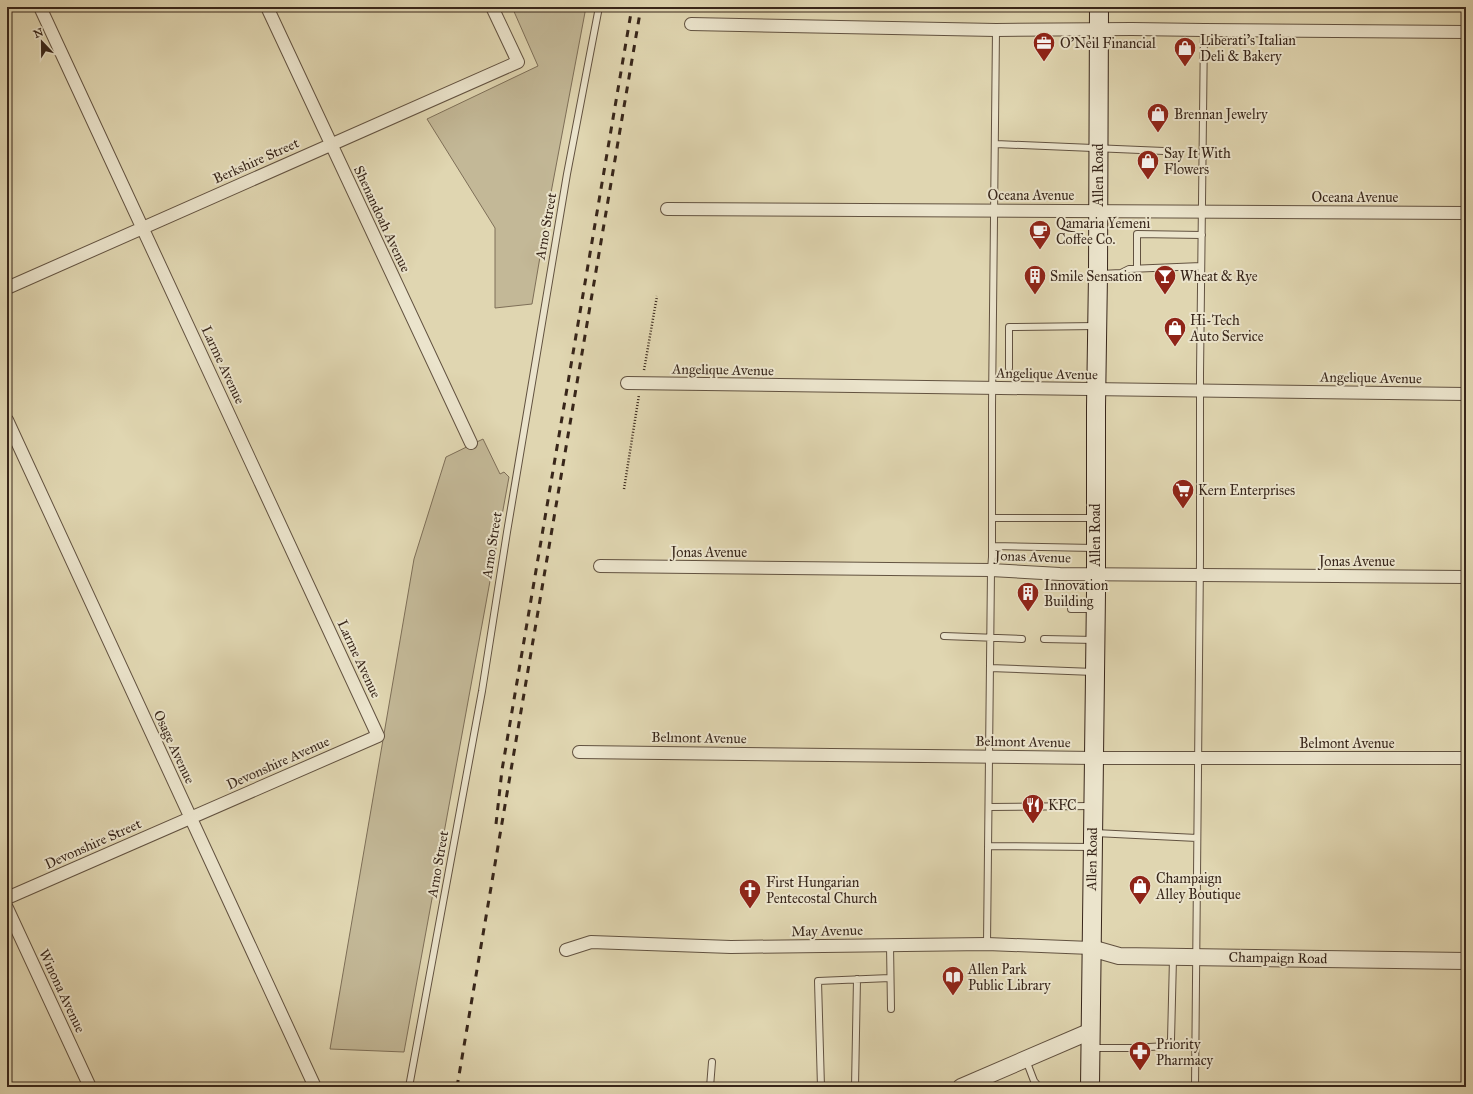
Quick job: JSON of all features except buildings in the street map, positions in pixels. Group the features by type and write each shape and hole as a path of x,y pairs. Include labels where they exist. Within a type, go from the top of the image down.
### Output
{"main road":[{"name":"Allen Road","path":"1090,1087 1095,672 1099,7"}],"street":[{"name":"Larme Avenue","path":"40,7 378,736"},
{"name":"Shenandoah Avenue","path":"267,7 471,443"},
{"name":"Berkshire Street","path":"7,288 518,62 492,7"},
{"path":"691,24 996,30 1099,29 1466,32"},
{"name":"Oceana Avenue","path":"667,209 1098,210 1466,214"},
{"name":"Angelique Avenue","path":"627,383 1466,394"},
{"name":"Osage Avenue","path":"7,420 315,1087"},
{"name":"Jonas Avenue","path":"600,566 991,570 1060,574 1466,577"},
{"name":"Devonshire Avenue","path":"190,818 378,736"},
{"name":"Belmont Avenue","path":"579,752 1094,758 1466,758"},
{"name":"Devonshire Street","path":"7,898 190,818"},
{"name":"Winona Avenue","path":"7,908 90,1087"},
{"name":"May Avenue","path":"566,950 591,942 731,947 987,944 1091,948"},
{"name":"Champaign Road","path":"1091,948 1119,956 1466,961"},
{"path":"961,1087 983,1082 1026,1059 1091,1039"}],"lane":[{"name":"Arno Street","path":"408,1087 482,691 564,190 599,7"},
{"path":"987,944 996,30"},
{"path":"1195,1087 1204,30"},
{"path":"996,144 1164,151"},
{"path":"1137,268 1137,234 1202,234"},
{"path":"1098,274 1121,273 1129,269 1137,268 1202,266"},
{"path":"1009,368 1009,327 1097,326"},
{"path":"992,518 1096,518"},
{"path":"992,546 1096,548"},
{"path":"1071,609 1095,609"},
{"path":"944,636 1022,639"},
{"path":"1044,639 1095,640"},
{"path":"990,668 1095,672"},
{"path":"989,807 1093,806"},
{"path":"988,846 1093,840 1197,838"},
{"path":"890,945 891,1009"},
{"path":"1091,1039 1131,1048 1167,1046 1170,1044 1172,1040 1173,956"},
{"path":"821,1087 818,981 890,978"},
{"path":"855,1087 857,979"},
{"path":"1026,1059 1034,1081 1039,1087"},
{"path":"710,1087 712,1062"}],"shaded area":[{"path":"512,7 586,7 550,198 532,304 495,308 495,228 427,119 538,66"},
{"path":"483,439 500,474 504,472 509,477 404,1052 330,1049 414,559 446,457"}],"railway":[{"path":"496,824 502,770 632,7"},
{"path":"457,1087 641,7"}],"place":[{"name":"O'Neil Financial","path":"1044,62"},
{"name":"Liberati's Italian Deli & Bakery","path":"1185,68"},
{"name":"Brennan Jewelry","path":"1158,134"},
{"name":"Say It With Flowers","path":"1148,180"},
{"name":"Qamaria Yemeni Coffee Co.","path":"1040,250"},
{"name":"Smile Sensation","path":"1035,296"},
{"name":"Wheat & Rye","path":"1165,296"},
{"name":"Hi-Tech Auto Service","path":"1175,348"},
{"name":"Kern Enterprises","path":"1183,510"},
{"name":"Innovation Building","path":"1028,612"},
{"name":"KFC","path":"1033,824"},
{"name":"Champaign Alley Boutique","path":"1140,906"},
{"name":"First Hungarian Pentecostal Church","path":"750,910"},
{"name":"Allen Park Public Library","path":"953,996"},
{"name":"Priority Pharmacy","path":"1140,1072"}]}
